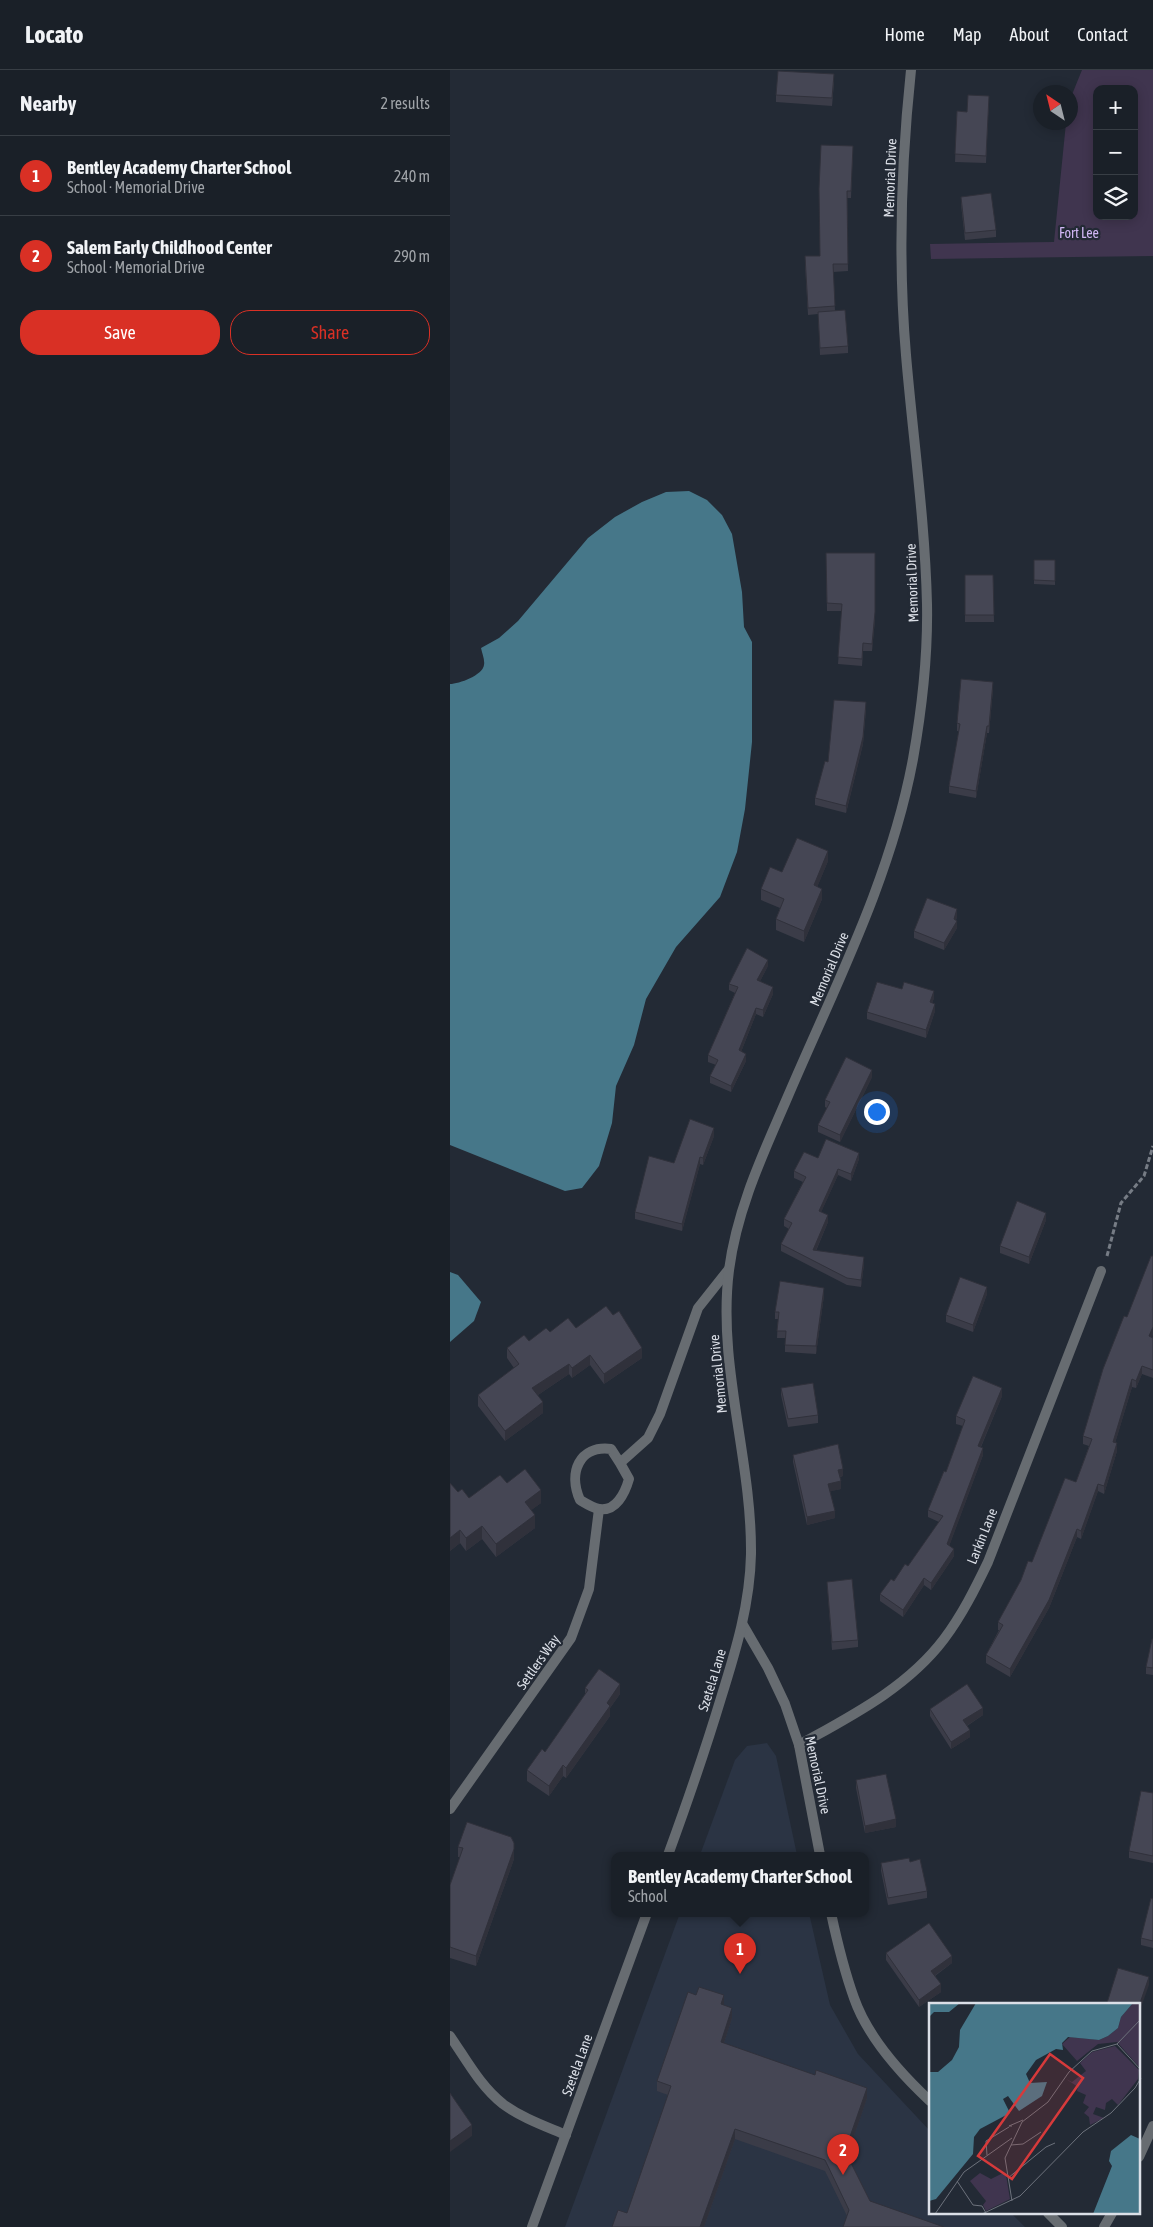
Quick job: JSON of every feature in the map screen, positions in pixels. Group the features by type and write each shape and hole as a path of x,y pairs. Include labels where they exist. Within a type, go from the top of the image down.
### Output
{"street":[{"name":"Memorial Drive","path":"819,1852 799,1745 768,1668 743,1625 751,1556 750,1516 728,1354 726,1311 729,1269 737,1227 750,1187 845,966 887,860 912,765 921,711 926,661 927,597 920,492 906,355 902,248 902,186 911,70"},
{"path":"620,1463 648,1438 660,1414 698,1308 729,1269"},
{"name":"Larkin Lane","path":"799,1745 887,1694 908,1676 943,1640 967,1604 988,1562 1102,1270"},
{"path":"599,1448 611,1450 620,1463 628,1480 619,1502 607,1508 599,1509 580,1500 575,1490 574,1472 582,1458 599,1448"},
{"name":"Settlers Way","path":"450,1810 571,1638 588,1589 599,1509"},
{"name":"Szetela Lane","path":"669,1852 706,1750 743,1625"},
{"name":"Szetela Lane","path":"532,2227 646,1917"},
{"path":"832,1917 854,2000 877,2041 909,2081 929,2100"},
{"path":"450,2036 485,2086 502,2103 523,2117 566,2135"},
{"path":"1140,2156 1153,2126"},
{"path":"1049,2214 1062,2227"},
{"path":"1104,2227 1111,2214"}],"path":[{"path":"1102,1270 1121,1203 1144,1176 1153,1146"}],"shaded area":[{"path":"767,1743 776,1756 796,1852 701,1852 735,1760 747,1746"},
{"path":"679,1917 810,1917 830,2005 858,2054 929,2130 929,2214 1012,2214 1025,2227 565,2227"}],"green space":[{"name":"Fort Lee","path":"1082,70 1153,70 1153,256 931,259 930,244 1054,242 1065,130 1078,130 1078,85 1076,85"}],"water":[{"path":"689,491 707,500 722,515 732,534 742,592 744,627 752,642 752,742 745,809 737,852 720,897 676,947 646,999 634,1045 616,1086 612,1123 599,1166 582,1188 565,1191 450,1145 450,684 464,681 483,669 484,659 481,648 499,638 518,621 588,538 615,517 642,502 666,492"},
{"path":"450,1272 458,1275 481,1302 474,1321 450,1342"}],"building":[{"path":"778,71 834,74 832,98 776,95"},
{"path":"968,95 989,96 986,156 955,154 957,111 967,112"},
{"path":"821,145 853,146 851,191 847,191 848,264 833,264 835,306 808,308 805,256 820,256 819,189"},
{"path":"991,193 996,230 965,233 961,197"},
{"path":"845,310 848,346 820,348 818,312"},
{"path":"826,553 875,553 875,612 872,644 863,643 862,659 838,657 842,604 827,603"},
{"path":"1034,560 1055,560 1055,581 1034,580"},
{"path":"965,575 993,575 994,615 965,615"},
{"path":"961,679 993,682 989,726 987,726 976,791 949,786 960,724 957,723"},
{"path":"834,700 866,702 863,737 846,806 815,798 825,761 828,762"},
{"path":"797,838 828,851 814,885 822,889 804,931 776,919 784,899 761,889 770,867 782,872"},
{"path":"927,898 957,909 954,919 957,921 944,943 914,931"},
{"path":"747,948 768,960 757,980 773,987 763,1010 756,1008 739,1050 746,1054 731,1086 710,1076 718,1060 708,1055 738,987 729,984"},
{"path":"877,982 902,989 904,982 934,991 930,1002 935,1004 926,1030 867,1012"},
{"path":"846,1057 872,1070 840,1135 818,1125 830,1102 825,1100"},
{"path":"690,1119 714,1128 703,1158 700,1157 682,1224 635,1212 649,1156 674,1163"},
{"path":"826,1139 859,1153 851,1174 838,1169 819,1211 828,1215 813,1250 864,1257 861,1280 847,1278 781,1244 792,1223 784,1219 806,1177 794,1171 804,1152 818,1158"},
{"path":"1017,1201 1046,1213 1029,1257 1000,1246"},
{"path":"1151,1256 1153,1256 1153,1327 1149,1336 1153,1338 1153,1370 1142,1366 1136,1381 1132,1379 1113,1442 1117,1443 1104,1486 1098,1484 1081,1531 1077,1529 1049,1600 1010,1669 986,1655 1003,1625 998,1622 1021,1580 1028,1561 1032,1562 1065,1478 1076,1482 1092,1439 1083,1436 1103,1369 1124,1316 1127,1317"},
{"path":"960,1277 987,1287 973,1325 946,1315"},
{"path":"780,1281 824,1288 816,1346 785,1345 786,1331 777,1331 779,1312 775,1312"},
{"path":"606,1306 613,1315 619,1311 642,1348 604,1374 590,1355 572,1368 569,1364 532,1388 543,1402 505,1431 478,1395 519,1364 507,1348 524,1335 529,1341 546,1328 550,1332 568,1318 576,1328"},
{"path":"973,1376 1002,1388 978,1446 983,1448 947,1544 954,1549 931,1583 924,1578 903,1610 880,1594 891,1579 894,1581 905,1564 908,1566 943,1516 928,1510 944,1471 946,1472 965,1420 956,1416"},
{"path":"813,1383 818,1415 788,1419 781,1388"},
{"path":"838,1444 843,1469 838,1470 841,1481 828,1484 835,1511 807,1517 793,1455"},
{"path":"525,1469 541,1490 525,1502 535,1515 496,1544 482,1526 466,1538 460,1530 450,1538 450,1483 458,1492 462,1489 469,1498 500,1475 507,1483"},
{"path":"852,1579 858,1640 832,1642 827,1582"},
{"path":"1153,1639 1153,1668 1146,1667"},
{"path":"599,1669 620,1684 607,1703 610,1706 566,1768 563,1765 549,1786 527,1770 542,1749 545,1752 588,1690 585,1688"},
{"path":"967,1684 983,1708 963,1720 970,1730 951,1742 930,1709"},
{"path":"886,1774 896,1819 865,1826 856,1780"},
{"path":"1141,1791 1153,1793 1153,1856 1129,1851"},
{"path":"467,1822 511,1837 514,1843 514,1849 476,1956 450,1947 450,1885 463,1848 458,1847"},
{"path":"909,1858 910,1862 920,1859 927,1891 888,1898 881,1863"},
{"path":"1151,1898 1153,1899 1153,1941 1141,1938"},
{"path":"929,1923 952,1956 931,1971 941,1984 919,2000 886,1953"},
{"path":"1118,1968 1149,1977 1140,2003 1107,2003"},
{"path":"699,1987 724,1995 721,2004 732,2008 721,2042 815,2075 816,2070 867,2088 845,2151 870,2201 944,2227 843,2227 849,2210 825,2160 735,2129 700,2227 612,2227 618,2210 627,2213 671,2086 657,2081 688,1992 696,1995"},
{"path":"450,2093 472,2125 450,2141"}],"place":[{"name":"Bentley Academy Charter School","path":"740,1974"},
{"name":"Salem Early Childhood Center","path":"843,2175"}]}
